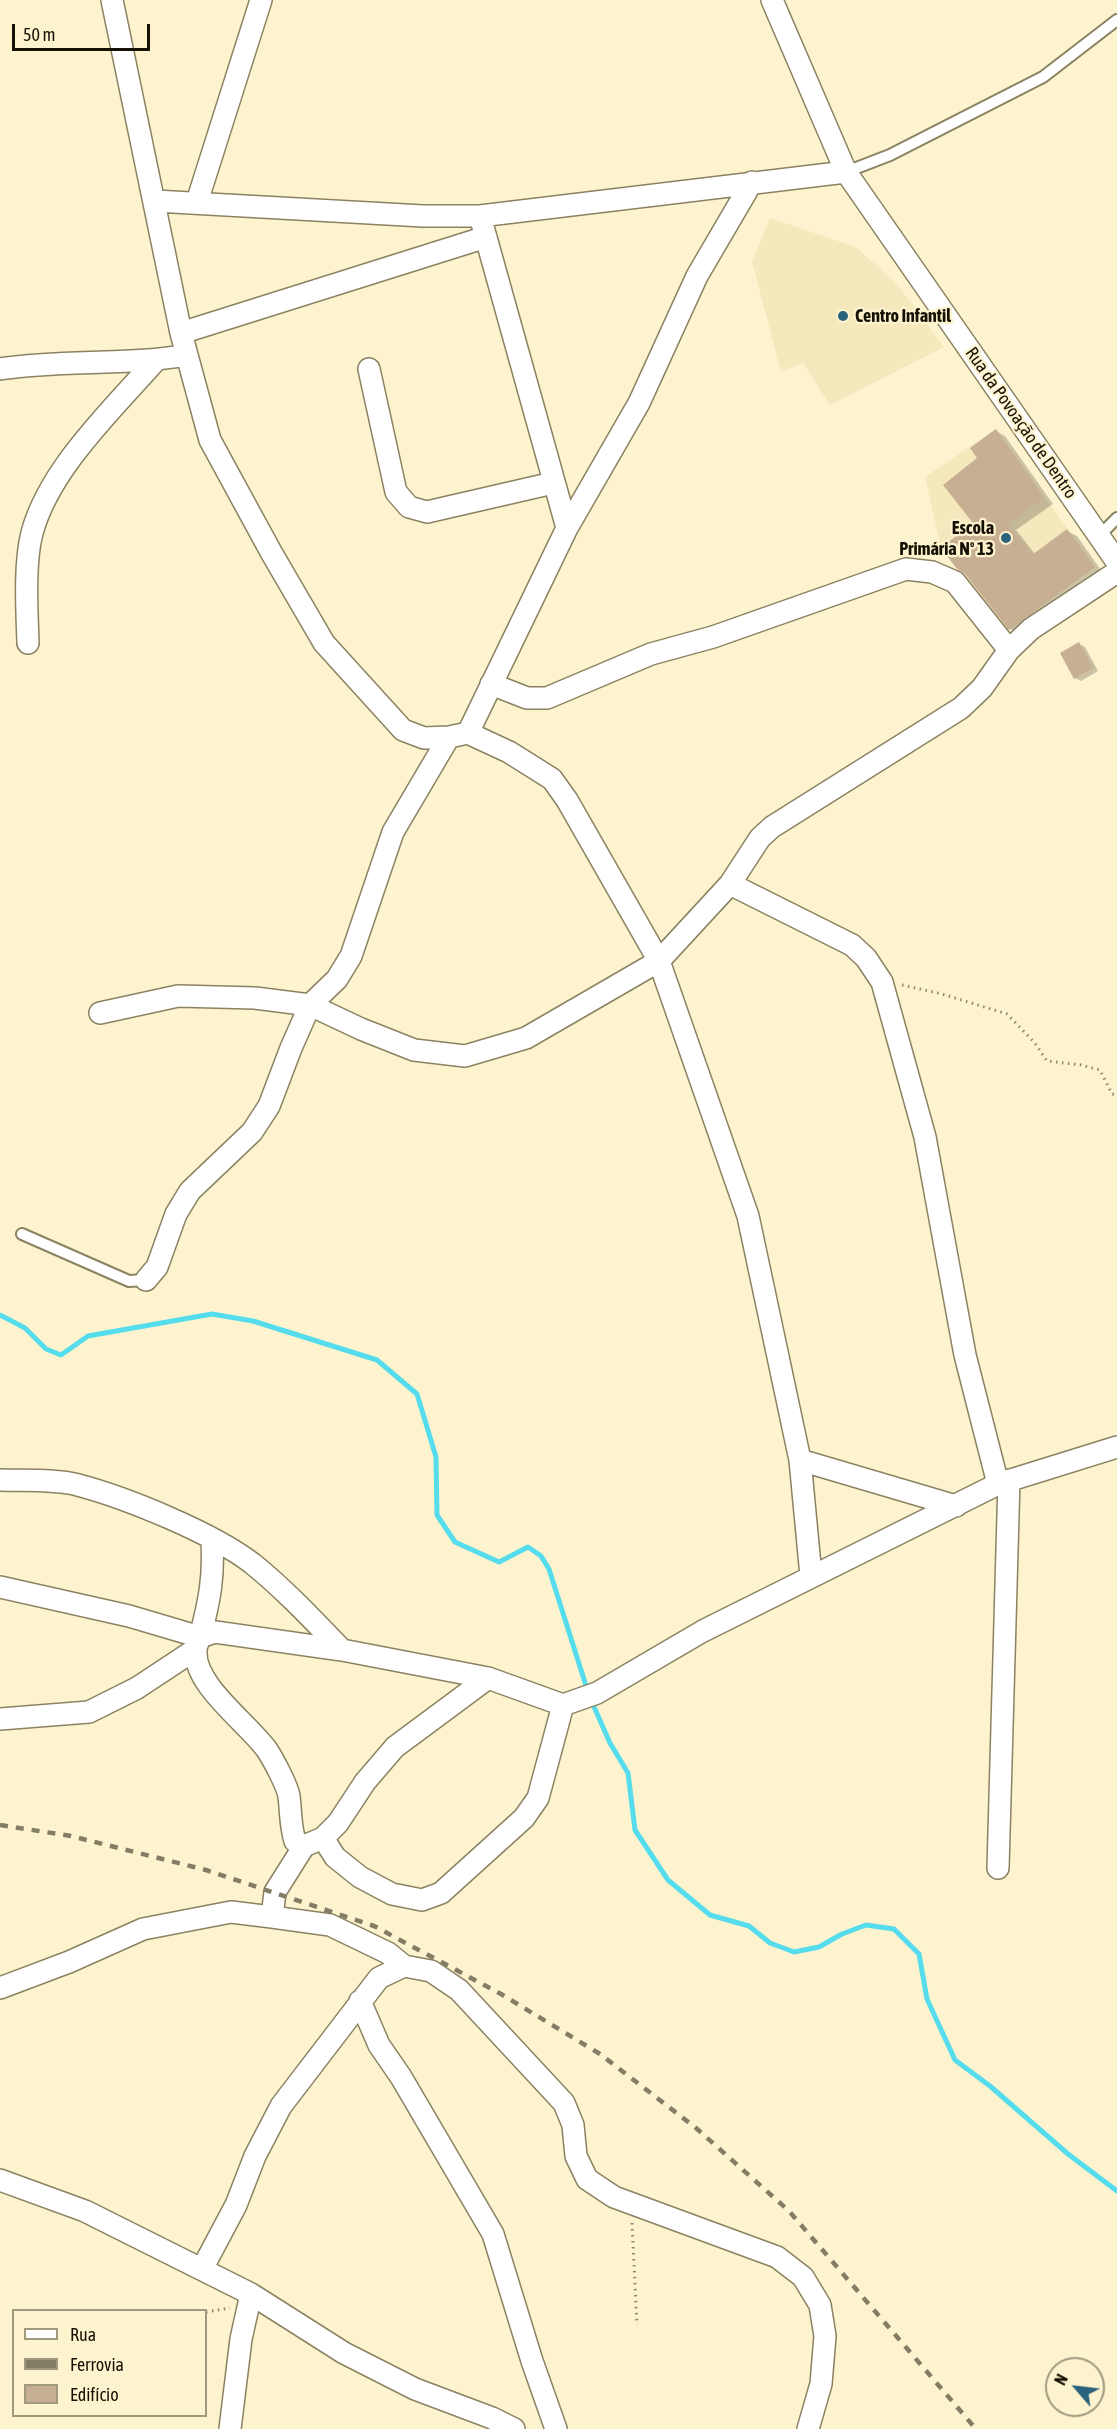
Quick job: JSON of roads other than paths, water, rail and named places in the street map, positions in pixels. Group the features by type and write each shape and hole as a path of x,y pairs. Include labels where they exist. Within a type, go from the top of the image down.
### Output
{"street":[{"path":"112,0 181,333 210,440 324,643 403,730 424,738 458,735 509,752 552,779 567,800 659,961 748,1216 800,1460 811,1576"},
{"path":"197,202 261,0"},
{"name":"Rua da Povoação de Dentro","path":"772,0 846,172 1117,562"},
{"path":"155,201 423,216 480,216 846,172"},
{"path":"146,1280 157,1267 176,1214 190,1191 252,1132 269,1106 310,1005 337,979 351,956 393,832 491,684 567,528 639,403 697,276 752,182"},
{"path":"480,216 567,528"},
{"path":"181,333 486,237"},
{"path":"0,369 90,361 155,360 187,355"},
{"path":"28,643 27,586 31,534 46,497 65,465 155,360"},
{"path":"369,369 396,492 409,507 427,512 553,483"},
{"path":"491,684 527,698 547,698 651,654 713,637 906,569 932,572 955,582 1009,650"},
{"path":"100,1013 178,996 255,998 310,1005 414,1050 465,1056 526,1038 659,961 730,884 760,838 772,827 961,708 982,688 1009,650 1031,629 1117,572"},
{"path":"730,884 852,945 866,958 882,982 925,1137 965,1355 1003,1482 998,1868"},
{"path":"0,1719 89,1712 137,1688 215,1632 342,1650 488,1678 569,1703 597,1693 703,1631 1003,1482 1117,1447"},
{"path":"800,1460 956,1506"},
{"path":"0,1480 76,1485 123,1500 212,1539 251,1563 291,1598 342,1650"},
{"path":"212,1539 214,1573 209,1605 198,1643 198,1664 214,1694 243,1721 268,1750 288,1793 290,1826 295,1841 314,1842 360,1877 392,1894 422,1900 441,1893 503,1838 529,1811 538,1798 569,1703"},
{"path":"0,1587 129,1616 198,1643"},
{"path":"273,1917 275,1892 314,1842 338,1823 365,1782 395,1747 488,1678"},
{"path":"0,1988 69,1962 143,1929 231,1912 330,1925 387,1953 404,1966 431,1971 459,1990 564,2103 573,2125 576,2156 588,2179 614,2197 777,2257 803,2277 820,2305 825,2336 821,2384 808,2429"},
{"path":"202,2269 236,2205 255,2156 281,2106 379,1978 404,1966"},
{"path":"360,2001 379,2045 401,2077 493,2234 531,2361 556,2429"},
{"path":"0,2180 85,2211 251,2294 344,2353 415,2389 492,2418 514,2429"},
{"path":"230,2429 241,2339 251,2294"}],"lane":[{"path":"846,172 890,154 1043,77 1117,20"},
{"path":"1099,536 1117,518"},
{"path":"22,1234 129,1281 146,1280"}],"waterway":[{"path":"0,1315 25,1328 46,1349 61,1355 88,1336 212,1314 253,1321 377,1360 417,1394 436,1457 437,1515 455,1542 499,1562 528,1547 541,1556 549,1569 588,1692"},
{"path":"591,1700 610,1743 628,1773 635,1830 668,1880 710,1915 749,1926 770,1943 794,1952 819,1947 842,1934 866,1925 894,1929 919,1954 927,1999 955,2060 990,2086 1068,2154 1117,2191"}],"railway":[{"path":"0,1825 71,1836 206,1870 374,1926 501,1994 600,2054 696,2128 789,2211 976,2429"}],"place":[{"name":"Centro Infantil","path":"843,316"},
{"name":"Escola Primária Nº 13","path":"1006,538"}]}
